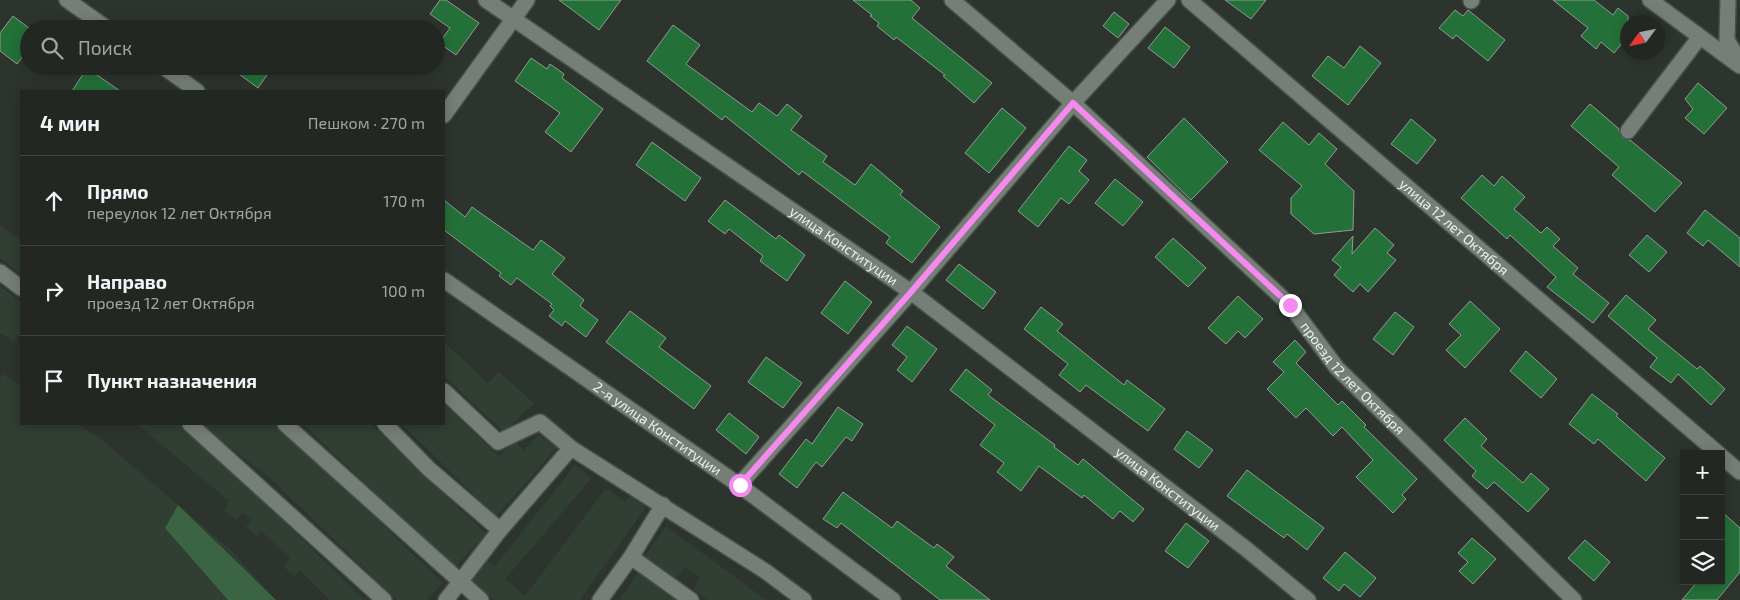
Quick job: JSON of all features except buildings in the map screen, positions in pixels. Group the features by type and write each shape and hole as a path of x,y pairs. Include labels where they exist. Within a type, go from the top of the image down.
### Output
{"street":[{"path":"67,0 95,20"},
{"name":"улица Конституции","path":"486,0 911,292 1245,548 1308,600"},
{"path":"445,114 512,18 527,0"},
{"name":"проезд 12 лет Октября","path":"952,0 1073,103 1290,305 1337,368 1574,600"},
{"path":"740,485 911,292 1073,103 1168,0"},
{"name":"улица 12 лет Октября","path":"1189,0 1714,450"},
{"path":"1650,0 1699,38 1740,66"},
{"path":"1728,0 1727,40 1740,62"},
{"path":"1628,131 1699,38"},
{"path":"175,75 196,90"},
{"path":"0,272 20,287"},
{"name":"2-я улица Конституции","path":"445,281 740,485 893,600"},
{"path":"445,392 498,442 540,422 571,448 663,504 765,570 804,600"},
{"path":"191,425 384,600"},
{"path":"286,425 481,600"},
{"path":"386,425 429,469 500,530"},
{"path":"446,600 500,530 571,448"},
{"name":"улица 12 лет Октября","path":"1725,459 1740,472"},
{"path":"600,600 631,557 663,504"},
{"path":"631,557 691,600"}],"shaded area":[{"path":"0,225 20,240 20,274 0,258"},
{"path":"0,286 20,301 20,336 14,341 0,333"},
{"path":"445,343 488,383 499,372 534,403 504,432 445,377"},
{"path":"3,374 20,385 20,425 80,425 102,440 233,552 276,600 0,600 0,378"},
{"path":"445,404 499,457 514,441 524,450 539,434 556,448 496,517 403,425 445,425"},
{"path":"138,425 179,425 218,458 365,600 330,600 300,571 294,576 283,566 290,558 261,531 256,536 246,527 251,520 243,513 236,520 224,510 229,501"},
{"path":"201,425 274,425 320,464 443,583 427,600 397,600 270,478"},
{"path":"304,425 372,425 486,534 454,568"},
{"path":"575,465 592,478 505,579 525,596 606,488 625,502 630,496 646,507 580,600 494,600 471,581 487,560 495,566"},
{"path":"666,526 766,600 708,600 693,589 700,578 685,567 676,578 645,556"},
{"path":"638,573 675,600 619,600"}],"green space":[{"path":"178,505 276,600 228,600 165,528"}],"route":[{"path":"740,485 911,292 1073,103 1290,305"}]}
